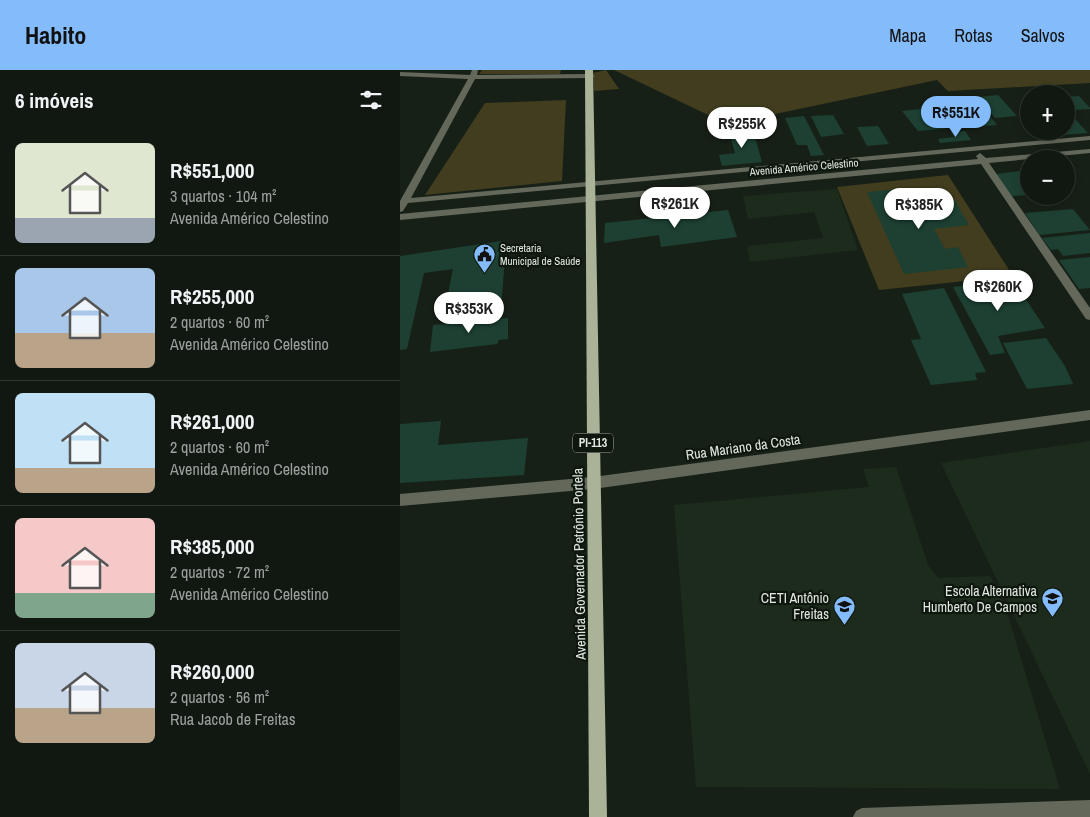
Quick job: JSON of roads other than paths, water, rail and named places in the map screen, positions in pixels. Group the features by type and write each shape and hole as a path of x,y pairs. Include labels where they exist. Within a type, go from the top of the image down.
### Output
{"main road":[{"name":"Avenida Governador Petrônio Portela","path":"590,73 589,183 598,817"}],"street":[{"path":"402,205 474,73"},
{"path":"400,74 590,73"},
{"name":"Avenida Américo Celestino","path":"402,205 498,192 589,183 1090,138"},
{"path":"975,148 1090,316"},
{"name":"Avenida Américo Celestino","path":"400,217 1090,151"},
{"path":"496,208 498,192"},
{"name":"Rua Mariano da Costa","path":"400,500 593,483 1090,415"},
{"path":"862,817 1090,809"}],"place":[{"name":"Secretaria Municipal de Saúde","path":"484,273"},
{"name":"Escola Alternativa Humberto De Campos","path":"1053,618"},
{"name":"CETI Antônio Freitas","path":"845,625"}]}
